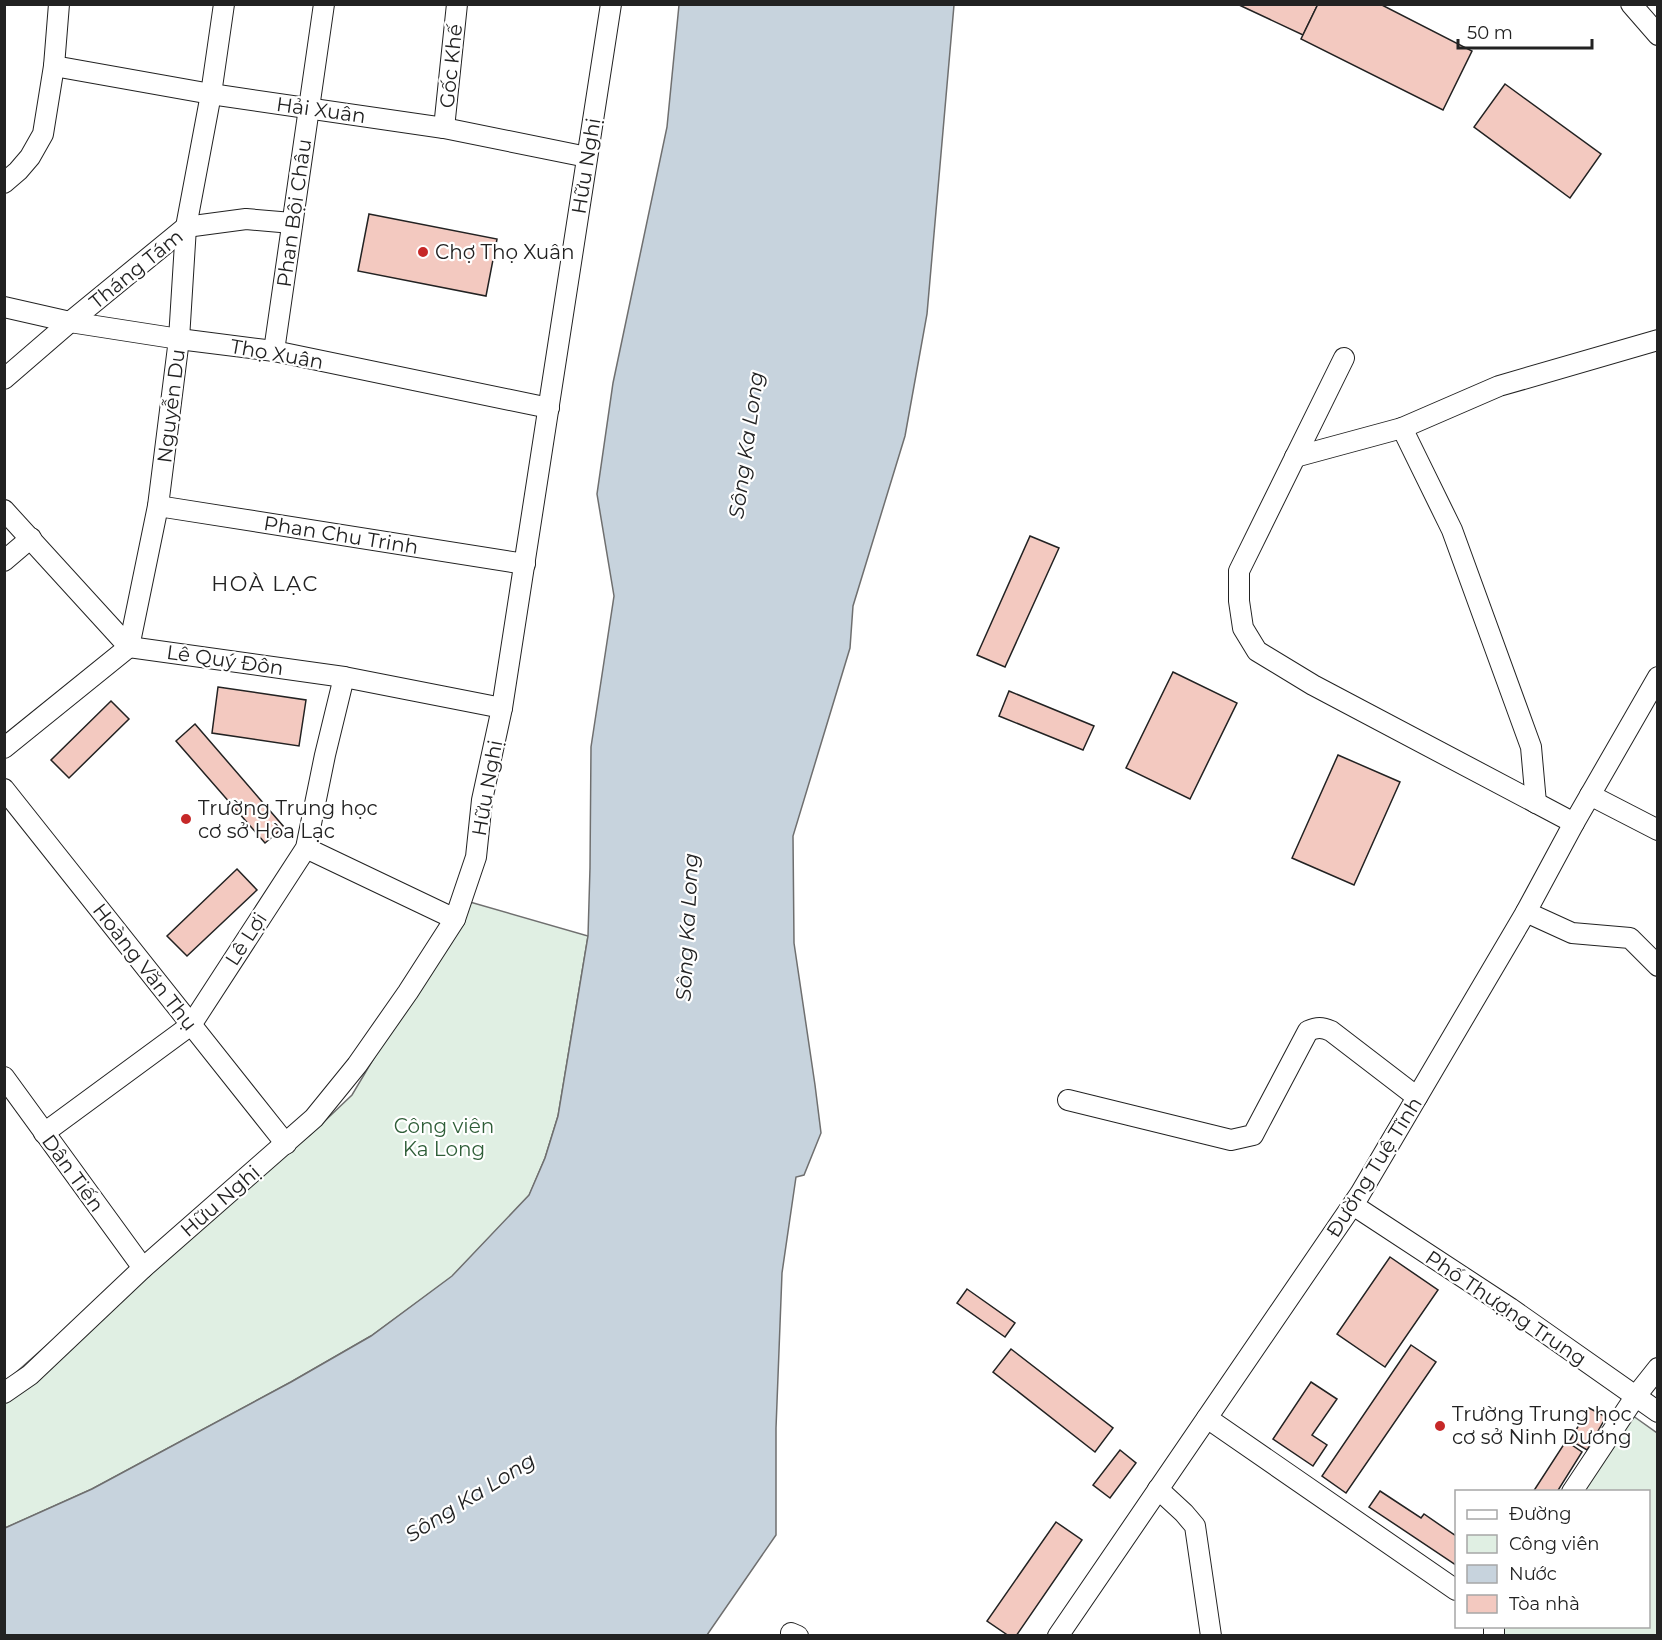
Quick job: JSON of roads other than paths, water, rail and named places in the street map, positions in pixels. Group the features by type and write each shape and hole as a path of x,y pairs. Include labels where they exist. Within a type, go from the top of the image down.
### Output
{"street":[{"path":"4,183 30,156 42,134 54,66 59,4"},
{"name":"Nguyễn Du","path":"129,647 158,506 179,339 186,227 211,94 224,4"},
{"name":"Phan Bội Châu","path":"274,351 324,4"},
{"name":"Gốc Khế","path":"444,128 458,4"},
{"name":"Hữu Nghị","path":"4,1393 30,1375 143,1268 314,1118 357,1065 455,919 476,856 482,800 502,708 611,4"},
{"path":"1631,4 1658,35"},
{"name":"Hải Xuân","path":"54,66 211,94 444,128 587,157"},
{"name":"Tháng Tám","path":"4,379 186,227 246,219 292,223"},
{"name":"Thọ Xuân","path":"4,307 70,322 274,351 549,408"},
{"path":"1295,457 1402,428 1499,386 1658,340"},
{"path":"1344,358 1239,571 1239,600 1243,628 1257,651 1313,685 1574,823"},
{"path":"1402,428 1452,531 1531,747 1536,803"},
{"name":"Phan Chu Trinh","path":"158,506 525,564"},
{"path":"4,510 129,647 4,748"},
{"path":"4,561 31,538"},
{"name":"Lê Quý Đôn","path":"129,647 344,677 502,708"},
{"name":"Lê Lợi","path":"44,1133 191,1025 306,848 344,677"},
{"name":"Đường Tuệ Tĩnh","path":"1058,1635 1353,1205 1526,912 1658,677"},
{"name":"Hoàng Văn Thụ","path":"4,789 286,1144"},
{"path":"1590,795 1658,830"},
{"path":"306,848 455,919"},
{"path":"1526,912 1572,933 1630,938 1658,966"},
{"path":"1068,1100 1231,1140 1253,1136 1308,1031 1315,1027 1331,1031 1418,1097"},
{"name":"Dân Tiến","path":"4,1077 143,1268"},
{"name":"Phố Thượng Trung","path":"1353,1205 1510,1308 1658,1412"},
{"path":"1573,1490 1635,1396 1658,1368"},
{"path":"1207,1418 1455,1589"},
{"path":"1158,1489 1195,1526 1210,1635"}],"water":[{"name":"Sông Ka Long","path":"679,5 954,5 927,314 905,436 853,606 850,648 793,836 794,943 821,1133 804,1175 796,1177 782,1273 776,1428 776,1535 707,1635 5,1635 5,1528 92,1489 291,1382 371,1336 452,1276 529,1195 545,1158 558,1116 588,936 591,747 614,596 597,494 613,383 667,127"}],"place":[{"name":"Chợ Thọ Xuân","path":"423,252"},
{"name":"Trường Trung học cơ sở Hòa Lạc","path":"186,819"},
{"name":"Trường Trung học cơ sở Ninh Dương","path":"1440,1426"}],"district":[{"name":"HOÀ LẠC","path":"265,583"}],"park label":[{"name":"Công viên Ka Long","path":"444,1138"}]}
